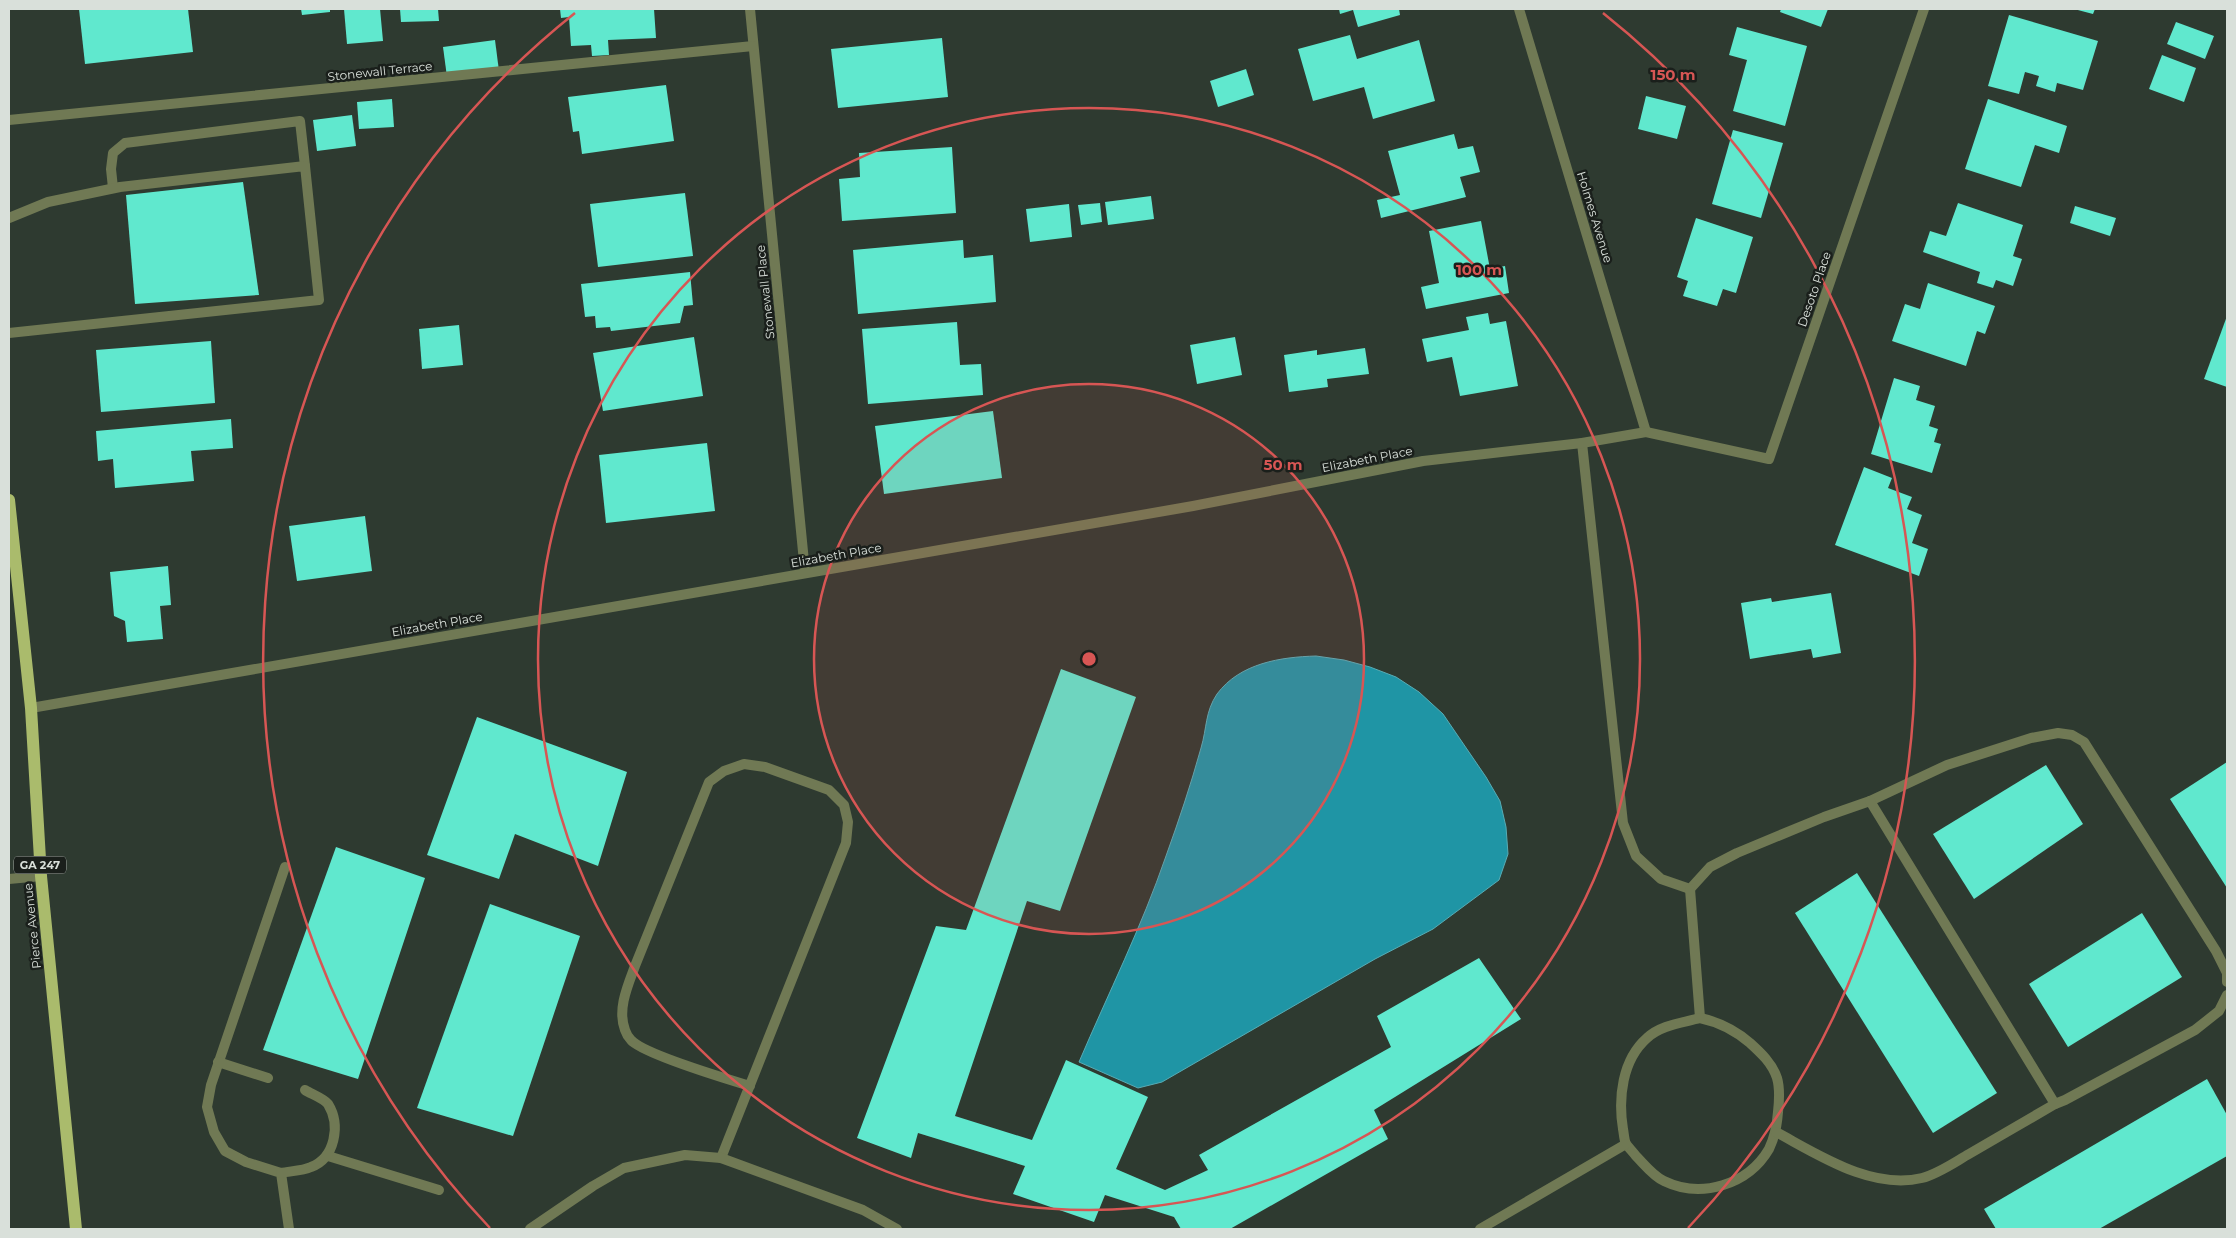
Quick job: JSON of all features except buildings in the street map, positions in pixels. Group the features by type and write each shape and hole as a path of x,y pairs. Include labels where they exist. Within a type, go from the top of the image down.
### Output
{"main road":[{"name":"Pierce Avenue","path":"9,500 30,708 41,876 76,1229"}],"street":[{"name":"Stonewall Place","path":"750,9 805,572"},
{"name":"Holmes Avenue","path":"1519,9 1646,432"},
{"name":"Desoto Place","path":"1646,432 1769,459 1924,9"},
{"name":"Stonewall Terrace","path":"9,120 753,46"},
{"path":"9,333 319,300 300,120 125,143 113,153 111,169 113,188"},
{"path":"9,218 48,202 113,188 305,166"},
{"name":"Elizabeth Place","path":"30,708 1193,506 1423,461 1582,443 1646,432"},
{"path":"1582,443 1623,823 1636,856 1661,879 1690,889"},
{"path":"1700,1018 1690,889 1710,867 1737,853 1824,817 1870,802 1948,765 2031,738 2058,733 2072,735 2084,742 2216,951 2226,973 2227,982"},
{"path":"721,1158 750,1086 846,843 848,822 844,805 830,790 765,766 744,764 724,771 709,782 635,966 625,994 623,1017 625,1029 631,1040 647,1050 750,1086"},
{"path":"1870,802 2055,1104"},
{"path":"285,867 211,1085 207,1107 214,1132 225,1151 246,1162 281,1173 312,1167 328,1156 335,1139 334,1117 327,1102 305,1090"},
{"path":"9,879 41,876"},
{"path":"1776,1132 1831,1162 1870,1176 1896,1180 1922,1178 1951,1165 2055,1104 2195,1030 2219,1010 2227,995"},
{"path":"1700,1018 1718,1022 1742,1036 1765,1056 1777,1079 1779,1106 1776,1132 1768,1149 1754,1168 1731,1183 1706,1190 1683,1188 1662,1181 1645,1166 1626,1144 1622,1119 1622,1093 1625,1074 1632,1056 1647,1038 1666,1027 1700,1018"},
{"path":"218,1062 268,1078"},
{"path":"1480,1229 1626,1144"},
{"path":"530,1229 593,1186 624,1168 685,1154 721,1158 863,1210 897,1229"},
{"path":"328,1156 439,1190"},
{"path":"281,1173 289,1229"}],"water":[{"path":"1316,656 1344,660 1396,677 1419,692 1443,714 1500,801 1506,827 1508,854 1499,880 1433,929 1375,959 1162,1082 1138,1088 1079,1062 1157,882 1193,775 1210,707 1217,694 1237,675 1262,664 1275,660"}]}
